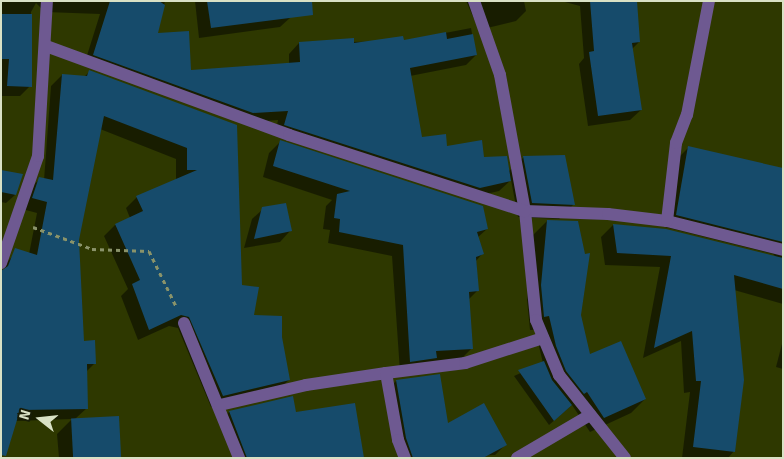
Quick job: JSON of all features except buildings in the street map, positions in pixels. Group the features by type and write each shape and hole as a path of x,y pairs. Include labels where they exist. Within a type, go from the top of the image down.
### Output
{"street":[{"path":"1,263 38,156 46,46 47,1"},
{"path":"474,1 500,75 525,211 536,320 559,375 624,458"},
{"path":"667,221 676,143 687,115 709,1"},
{"path":"46,46 289,134 525,211 608,214 667,221 783,250"},
{"path":"184,323 220,405 239,458"},
{"path":"220,405 306,385 465,363 543,338"},
{"path":"386,373 398,440 405,458"},
{"path":"517,458 590,415"}],"path":[{"path":"15,221 92,249 149,251 184,323"}]}
